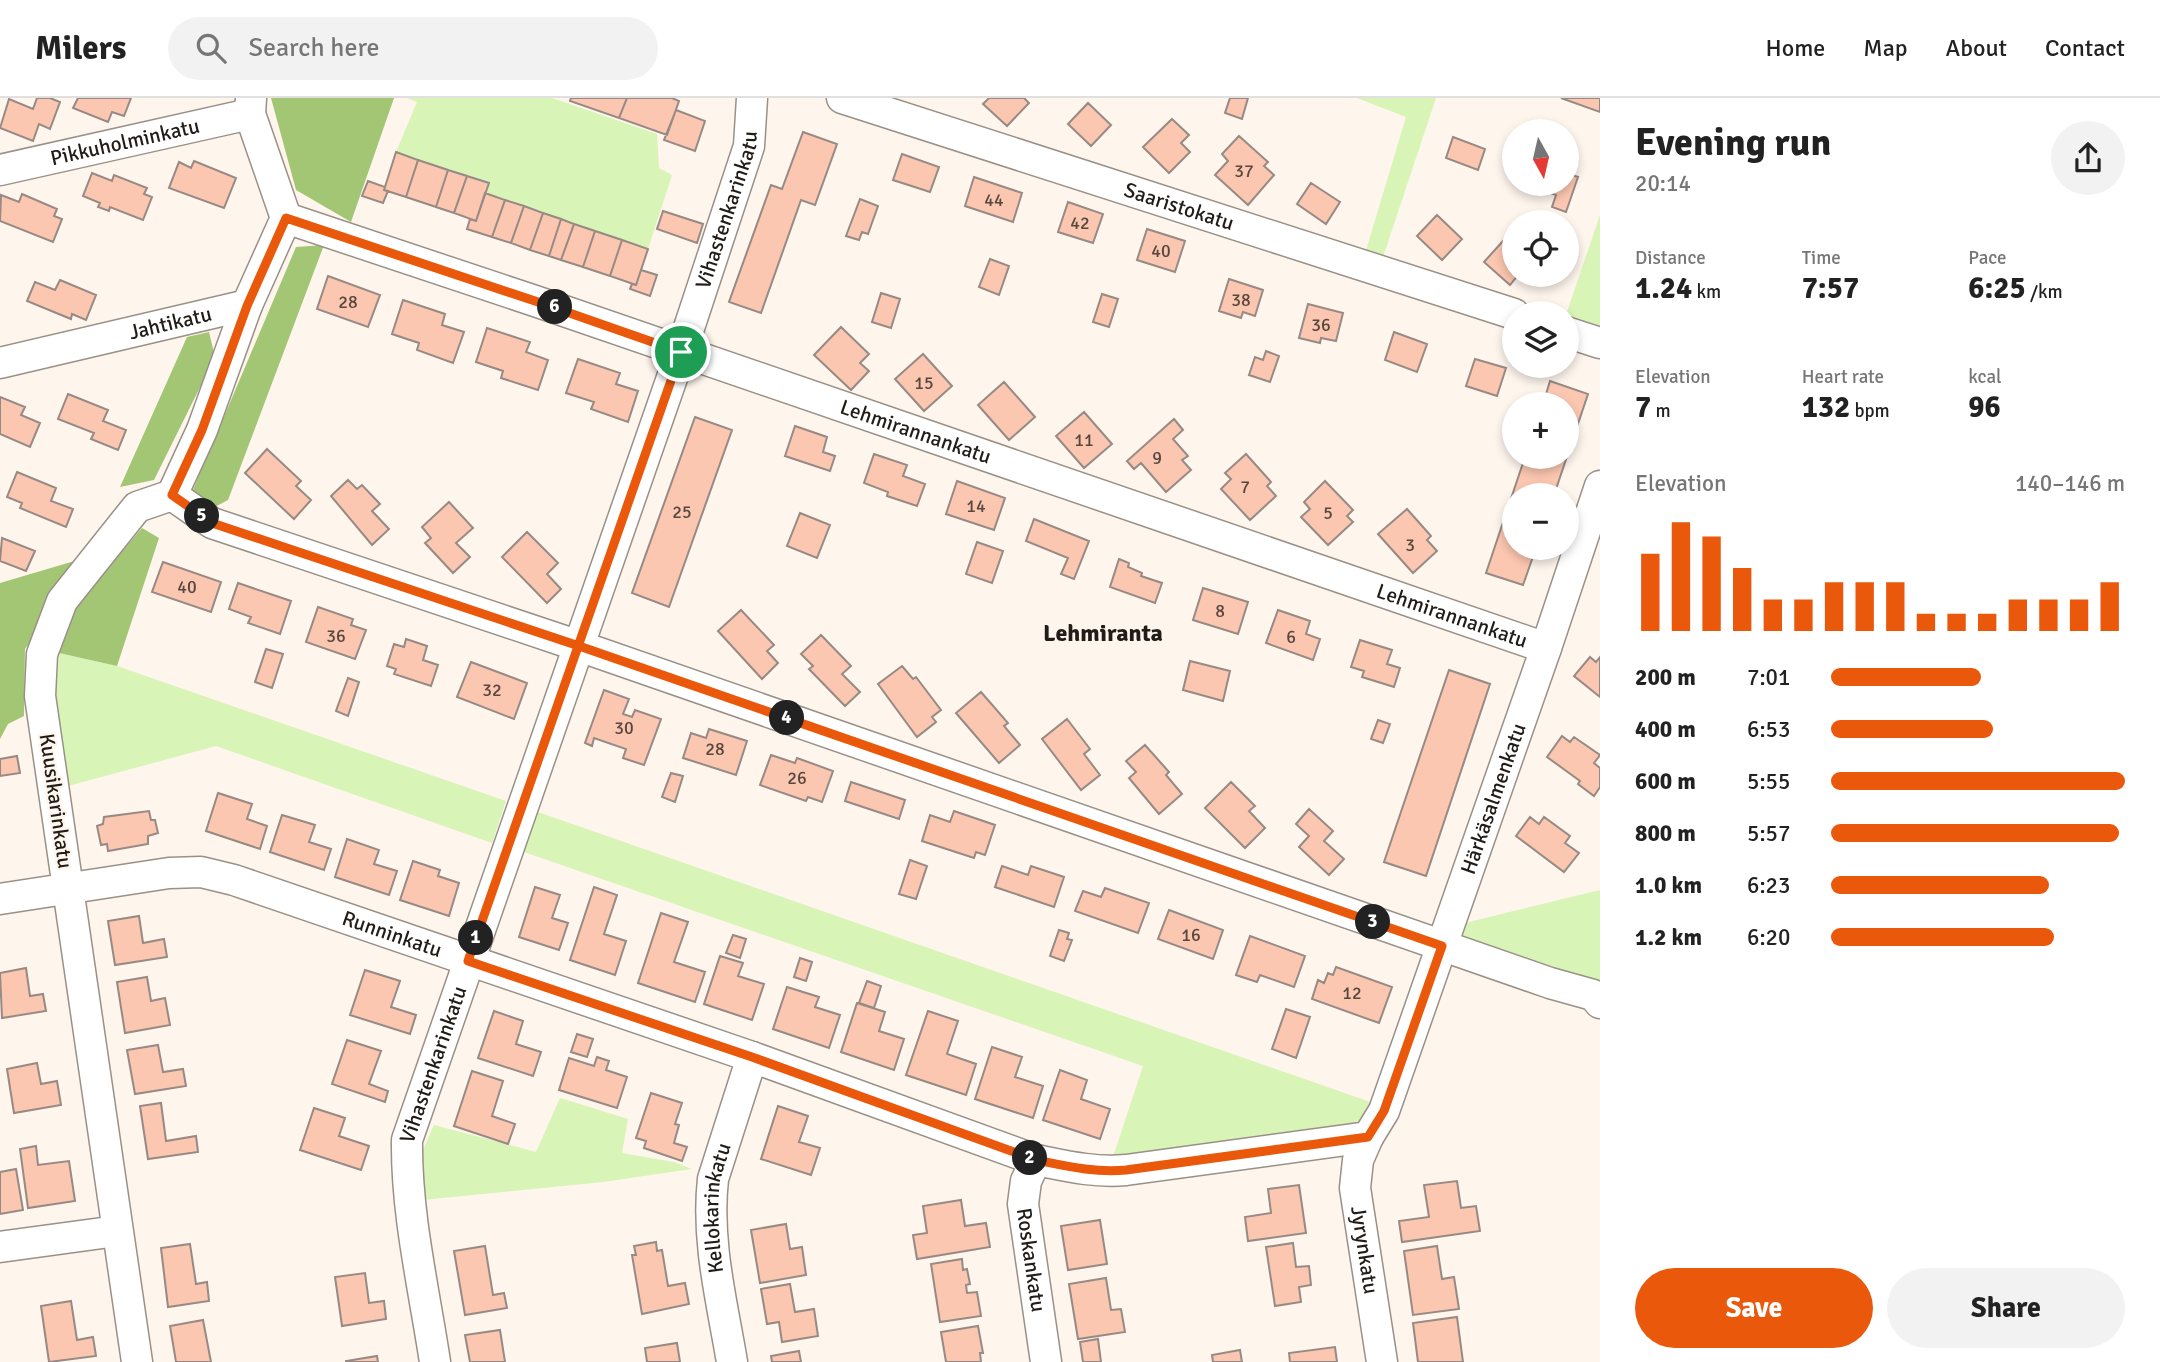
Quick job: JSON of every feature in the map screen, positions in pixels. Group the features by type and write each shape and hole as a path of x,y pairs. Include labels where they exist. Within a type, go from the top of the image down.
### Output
{"street":[{"name":"Vihastenkarinkatu","path":"435,1362 411,1203 407,1140 681,352 749,146 752,98"},
{"name":"Saaristokatu","path":"842,98 1502,310"},
{"name":"Pikkuholminkatu","path":"0,170 250,106"},
{"path":"250,106 286,218 247,306 202,430 172,495 212,523 579,646 1442,946 1593,995 1600,1003"},
{"name":"Lehmirannankatu","path":"286,218 1546,648"},
{"name":"Jahtikatu","path":"0,363 247,306"},
{"path":"1579,336 1600,343"},
{"name":"Härkäsalmenkatu","path":"1368,1137 1384,1111 1600,486"},
{"name":"Kuusikarinkatu","path":"137,1362 40,696 42,654 62,601 137,507 172,495"},
{"name":"Runninkatu","path":"0,899 169,873 201,872 234,880 752,1057 1036,1160 1103,1172 1368,1137"},
{"name":"Kellokarinkatu","path":"732,1362 711,1235 711,1200 713,1179 752,1057"},
{"name":"Jyrynkatu","path":"1368,1137 1359,1160 1355,1188 1382,1362"},
{"name":"Roskankatu","path":"1036,1160 1026,1181 1023,1204 1046,1362"},
{"path":"0,1247 117,1231"}],"green space":[{"path":"271,98 394,98 351,222 296,190"},
{"path":"407,98 552,98 657,134 659,168 672,175 648,249 485,193 488,183 396,152 417,102"},
{"path":"1357,98 1436,98 1381,263 1364,257 1406,117"},
{"path":"1600,215 1600,332 1579,325 1579,301 1571,301 1576,287 1579,287 1579,277"},
{"path":"324,245 228,500 211,509 192,492 296,247"},
{"path":"209,332 215,357 154,480 120,487 187,337"},
{"path":"142,528 159,538 117,666 59,653 72,610"},
{"path":"88,557 25,649 24,716 8,724 0,739 0,583"},
{"path":"59,653 117,666 506,801 492,843 216,746 68,786 54,704"},
{"path":"535,811 1379,1105 1352,1126 1111,1163 1143,1066 521,851"},
{"path":"1600,890 1600,988 1467,941 1461,932 1461,924"},
{"path":"560,1098 628,1119 622,1153 674,1162 692,1169 603,1182 422,1200 420,1156 434,1125 536,1152"}],"building":[{"path":"37,98 50,98 60,102 50,129 39,124 33,141 0,128 9,99 33,109"},
{"path":"78,98 131,98 124,116 112,112 108,122 73,108"},
{"path":"571,98 627,98 619,118 570,101"},
{"path":"627,98 672,98 679,101 667,135 619,118"},
{"path":"989,98 1024,98 1029,103 1007,126 983,104"},
{"path":"1230,98 1248,98 1242,119 1225,113"},
{"path":"1561,98 1600,98 1600,112"},
{"path":"1088,103 1111,125 1091,146 1068,124"},
{"path":"676,110 705,121 695,151 664,140"},
{"path":"1172,119 1189,135 1181,143 1190,152 1169,173 1143,147"},
{"path":"803,132 837,144 815,205 801,200 761,313 729,302 771,185 782,189"},
{"path":"1239,136 1268,162 1264,166 1274,175 1248,205 1215,175 1228,161 1222,154"},
{"path":"1453,137 1485,149 1478,170 1446,158"},
{"path":"396,152 418,160 406,197 384,190"},
{"path":"902,154 939,167 930,192 893,180"},
{"path":"418,160 448,170 436,207 406,197"},
{"path":"194,161 236,178 224,208 169,188 179,162 191,168"},
{"path":"448,170 467,176 454,213 436,207"},
{"path":"92,173 112,181 114,175 147,188 144,194 152,197 143,220 110,207 109,211 98,207 100,203 83,196"},
{"path":"467,176 489,183 476,221 454,213"},
{"path":"974,177 1022,193 1013,222 965,206"},
{"path":"368,181 385,187 384,190 388,191 383,203 362,196"},
{"path":"1311,183 1340,202 1326,224 1297,204"},
{"path":"485,193 505,200 492,237 467,229 470,219 476,221"},
{"path":"22,194 57,209 54,216 62,219 53,242 0,221 1,195 19,202"},
{"path":"1556,196 1571,196 1567,210 1552,207"},
{"path":"860,199 878,206 868,234 862,232 859,240 846,236"},
{"path":"505,200 524,206 511,243 492,237"},
{"path":"1068,202 1103,214 1093,243 1058,232"},
{"path":"524,206 543,213 530,250 511,243"},
{"path":"663,211 703,224 697,243 657,229"},
{"path":"543,213 561,219 549,256 530,250"},
{"path":"1437,215 1462,239 1442,260 1417,236"},
{"path":"561,219 574,224 561,260 549,256"},
{"path":"574,224 595,231 583,267 561,260"},
{"path":"1147,229 1185,241 1175,272 1137,260"},
{"path":"595,231 622,240 610,276 583,267"},
{"path":"622,240 648,249 636,285 610,276"},
{"path":"1502,242 1502,278 1484,262"},
{"path":"990,259 1009,266 999,295 979,287"},
{"path":"641,270 657,275 650,296 630,289 632,284 636,285"},
{"path":"328,276 380,295 368,327 317,309"},
{"path":"1229,279 1263,290 1255,316 1243,312 1241,318 1219,311"},
{"path":"60,280 96,295 86,320 72,314 71,319 27,301 35,282 55,290"},
{"path":"881,293 900,299 891,328 872,322"},
{"path":"1102,294 1118,299 1109,327 1093,322"},
{"path":"403,300 445,314 442,325 464,332 453,363 417,350 419,343 392,334"},
{"path":"1308,304 1343,313 1336,341 1321,338 1320,343 1299,338"},
{"path":"841,327 869,354 860,363 869,371 851,390 814,355"},
{"path":"487,328 530,342 526,352 548,360 538,390 501,378 503,371 476,362"},
{"path":"1394,332 1427,344 1417,372 1385,360"},
{"path":"1266,351 1279,356 1270,382 1249,375 1255,357 1263,360"},
{"path":"923,354 952,386 924,411 895,379"},
{"path":"578,359 620,373 616,384 638,391 628,422 591,409 594,402 566,393"},
{"path":"1475,359 1502,367 1503,378 1497,396 1466,386"},
{"path":"1550,381 1588,394 1579,421 1579,392 1547,392"},
{"path":"1004,382 1035,417 1009,440 978,405"},
{"path":"68,394 108,410 103,421 126,430 118,450 91,439 94,433 58,419"},
{"path":"0,397 25,407 21,415 40,423 30,447 0,434"},
{"path":"1084,412 1112,444 1084,468 1056,436"},
{"path":"695,417 732,430 669,607 632,593"},
{"path":"1174,419 1183,430 1173,439 1188,456 1182,460 1191,470 1166,492 1141,463 1134,469 1127,461"},
{"path":"795,426 827,437 823,452 835,456 830,471 785,456"},
{"path":"267,449 301,481 296,486 311,500 294,519 245,473"},
{"path":"874,454 907,465 903,476 925,484 917,506 887,496 888,492 864,483"},
{"path":"1246,454 1271,482 1267,486 1276,496 1250,520 1221,489 1231,479 1225,473"},
{"path":"1521,469 1563,469 1558,483 1516,483"},
{"path":"17,472 56,488 51,501 73,509 66,527 20,508 22,503 7,497"},
{"path":"348,480 357,489 362,485 380,504 372,511 389,529 372,545 331,496"},
{"path":"957,481 1005,498 994,530 946,514"},
{"path":"1325,481 1353,510 1347,516 1353,522 1328,545 1301,517 1310,509 1304,502"},
{"path":"449,502 473,528 456,543 470,557 453,573 425,543 431,538 422,527"},
{"path":"1407,509 1431,536 1427,540 1437,551 1413,573 1378,534"},
{"path":"800,513 830,525 817,558 787,546"},
{"path":"1034,519 1089,541 1074,579 1061,574 1068,558 1026,541"},
{"path":"1502,525 1502,560 1532,560 1523,585 1486,573"},
{"path":"527,532 558,563 547,574 561,589 547,603 502,557"},
{"path":"2,538 35,551 26,571 0,561"},
{"path":"977,542 1003,551 992,583 966,574"},
{"path":"1119,559 1129,563 1128,567 1142,573 1141,576 1162,583 1155,603 1110,587"},
{"path":"163,562 221,582 211,612 152,592"},
{"path":"238,583 291,601 280,634 248,623 251,617 229,609"},
{"path":"1203,588 1248,602 1238,634 1193,620"},
{"path":"318,607 353,619 351,625 366,630 355,659 306,642"},
{"path":"741,610 774,645 767,651 778,663 762,679 718,631"},
{"path":"1278,610 1310,621 1306,634 1320,639 1313,660 1266,643"},
{"path":"821,635 851,666 842,674 860,692 845,706 809,669 813,666 801,654"},
{"path":"406,639 427,646 423,660 438,665 431,686 394,674 396,669 387,666 394,644 404,647"},
{"path":"1360,640 1392,650 1387,664 1400,668 1394,687 1362,677 1364,671 1351,667"},
{"path":"266,649 283,654 272,688 255,682"},
{"path":"1590,657 1596,662 1600,657 1600,697 1574,676"},
{"path":"1190,661 1230,671 1223,701 1183,690"},
{"path":"471,662 527,683 514,719 457,697"},
{"path":"902,666 913,679 916,677 941,710 932,717 936,722 917,737 878,684"},
{"path":"1449,670 1490,684 1426,876 1384,862"},
{"path":"348,678 359,682 348,716 336,711"},
{"path":"604,690 629,699 623,714 632,717 635,710 661,719 644,765 623,758 626,749 594,738 592,746 585,743"},
{"path":"981,692 1008,723 1004,726 1020,745 999,763 956,713"},
{"path":"1067,719 1090,749 1084,754 1100,775 1081,790 1042,739"},
{"path":"1378,720 1390,724 1383,743 1371,739"},
{"path":"709,729 747,741 736,775 683,758 691,733 706,738"},
{"path":"1562,736 1570,742 1574,737 1600,755 1594,763 1600,768 1600,787 1594,796 1578,784 1580,781 1547,757"},
{"path":"1145,745 1169,772 1166,775 1182,794 1159,814 1129,778 1136,772 1126,761"},
{"path":"771,755 795,763 797,758 833,771 822,802 808,797 806,801 760,785"},
{"path":"17,756 20,773 0,776 0,759"},
{"path":"671,773 683,776 675,802 662,797"},
{"path":"851,782 905,800 899,819 845,801"},
{"path":"1231,782 1255,806 1249,811 1265,828 1245,848 1205,808"},
{"path":"218,793 252,804 247,819 267,826 260,849 206,831"},
{"path":"1309,809 1333,831 1324,841 1344,859 1329,875 1299,847 1309,836 1296,824"},
{"path":"149,811 151,820 155,820 158,833 148,836 148,844 108,851 107,844 101,845 97,826 103,824 104,817"},
{"path":"954,811 995,825 985,855 976,852 974,858 922,841 930,815 950,822"},
{"path":"282,815 315,825 309,842 331,849 324,870 270,852"},
{"path":"1530,817 1539,824 1544,817 1570,836 1565,843 1579,853 1564,872 1516,836"},
{"path":"347,839 379,850 374,864 397,871 389,895 335,877"},
{"path":"910,860 927,866 916,899 899,894"},
{"path":"413,861 440,870 438,876 459,883 449,916 400,900"},
{"path":"1002,866 1028,875 1031,866 1064,877 1054,907 995,887"},
{"path":"535,887 560,895 552,918 568,923 559,950 519,937"},
{"path":"594,887 617,895 604,934 626,941 615,975 570,960"},
{"path":"1105,888 1149,903 1138,933 1075,911 1083,891 1101,897"},
{"path":"1169,910 1223,930 1213,959 1158,939"},
{"path":"661,913 688,922 674,962 705,972 695,1002 638,983"},
{"path":"139,916 143,943 164,939 167,957 115,965 108,921"},
{"path":"1059,930 1069,933 1067,939 1072,940 1064,961 1050,956"},
{"path":"733,935 746,939 740,958 726,953"},
{"path":"1250,936 1305,956 1294,987 1260,975 1257,982 1236,975"},
{"path":"720,956 743,963 738,976 764,984 752,1020 704,1004"},
{"path":"800,958 812,962 806,981 794,977"},
{"path":"1336,967 1392,987 1379,1023 1312,999 1318,980 1324,983 1328,973 1333,975"},
{"path":"26,968 30,996 43,994 46,1011 2,1018 0,973"},
{"path":"365,970 400,981 391,1007 416,1015 410,1034 350,1015"},
{"path":"147,977 151,1001 165,998 170,1025 125,1033 117,982"},
{"path":"867,981 881,986 874,1008 859,1003"},
{"path":"787,987 819,997 815,1007 840,1015 829,1048 773,1029"},
{"path":"857,1003 885,1012 879,1031 904,1039 894,1070 841,1052"},
{"path":"1286,1009 1310,1017 1296,1058 1272,1049"},
{"path":"494,1011 523,1021 516,1044 541,1052 533,1076 478,1058"},
{"path":"928,1011 958,1021 947,1054 976,1064 966,1095 906,1075"},
{"path":"577,1034 593,1039 587,1057 571,1052"},
{"path":"347,1040 381,1051 369,1084 388,1091 385,1102 332,1084"},
{"path":"158,1045 163,1072 183,1069 186,1086 135,1094 127,1050"},
{"path":"992,1047 1022,1057 1015,1077 1043,1086 1033,1118 975,1099"},
{"path":"597,1057 609,1061 606,1070 627,1077 617,1108 559,1090 569,1058 594,1066"},
{"path":"37,1063 41,1084 57,1081 61,1105 14,1113 7,1069"},
{"path":"1060,1070 1087,1080 1081,1099 1110,1109 1100,1139 1043,1120"},
{"path":"472,1071 503,1081 492,1116 515,1124 508,1144 454,1126"},
{"path":"651,1093 682,1103 675,1124 679,1125 674,1143 687,1147 682,1161 644,1148 646,1141 636,1138"},
{"path":"161,1103 166,1141 196,1136 198,1152 148,1159 140,1106"},
{"path":"778,1106 808,1116 799,1142 820,1148 811,1175 761,1159"},
{"path":"314,1108 345,1118 339,1136 369,1146 361,1170 300,1150"},
{"path":"36,1146 38,1165 69,1161 75,1201 28,1208 20,1149"},
{"path":"16,1169 23,1210 0,1214 0,1172"},
{"path":"1457,1181 1461,1208 1476,1206 1480,1231 1402,1242 1399,1221 1429,1217 1424,1185"},
{"path":"1299,1185 1306,1233 1248,1241 1245,1217 1271,1213 1268,1189"},
{"path":"961,1200 965,1226 986,1223 990,1247 917,1259 913,1235 927,1233 923,1206"},
{"path":"1100,1220 1107,1264 1068,1270 1061,1226"},
{"path":"786,1224 790,1249 802,1247 806,1275 760,1283 751,1230"},
{"path":"656,1242 657,1251 662,1250 668,1286 685,1283 689,1304 642,1314 632,1255 636,1255 634,1246"},
{"path":"1293,1243 1296,1267 1309,1266 1311,1285 1299,1287 1301,1302 1275,1306 1266,1247"},
{"path":"190,1244 196,1284 207,1282 209,1301 168,1307 161,1248"},
{"path":"485,1246 493,1295 504,1293 507,1308 465,1315 454,1251"},
{"path":"1437,1246 1442,1279 1454,1277 1459,1309 1413,1315 1404,1251"},
{"path":"962,1259 963,1270 967,1269 970,1284 966,1285 967,1293 977,1292 981,1316 940,1322 931,1264"},
{"path":"365,1273 369,1303 384,1301 386,1319 342,1326 335,1277"},
{"path":"1106,1278 1111,1310 1121,1309 1125,1332 1078,1339 1069,1284"},
{"path":"790,1284 795,1312 814,1309 818,1336 782,1342 779,1322 767,1324 761,1289"},
{"path":"71,1301 77,1340 93,1337 96,1356 49,1362 41,1306"},
{"path":"1457,1317 1463,1362 1418,1362 1413,1323"},
{"path":"203,1320 211,1362 176,1362 170,1326"},
{"path":"978,1326 983,1353 980,1353 981,1362 946,1362 941,1332"},
{"path":"500,1330 505,1362 470,1362 465,1335"},
{"path":"1098,1339 1101,1362 1083,1362 1080,1342"},
{"path":"677,1343 680,1362 647,1362 645,1348"},
{"path":"1335,1347 1337,1362 1290,1362 1289,1353"},
{"path":"1240,1350 1242,1362 1213,1362 1212,1355"},
{"path":"799,1351 801,1362 772,1362 771,1356"},
{"path":"377,1356 378,1362 346,1362 346,1361"}],"district":[{"name":"Lehmiranta","path":"1103,633"}],"route":[{"path":"681,352 286,218 247,306 202,430 172,495 212,523 579,646 1442,946 1384,1111 1368,1137 1126,1170 1103,1172 1076,1168 1036,1160 867,1097 468,961 579,646 681,352"}]}
